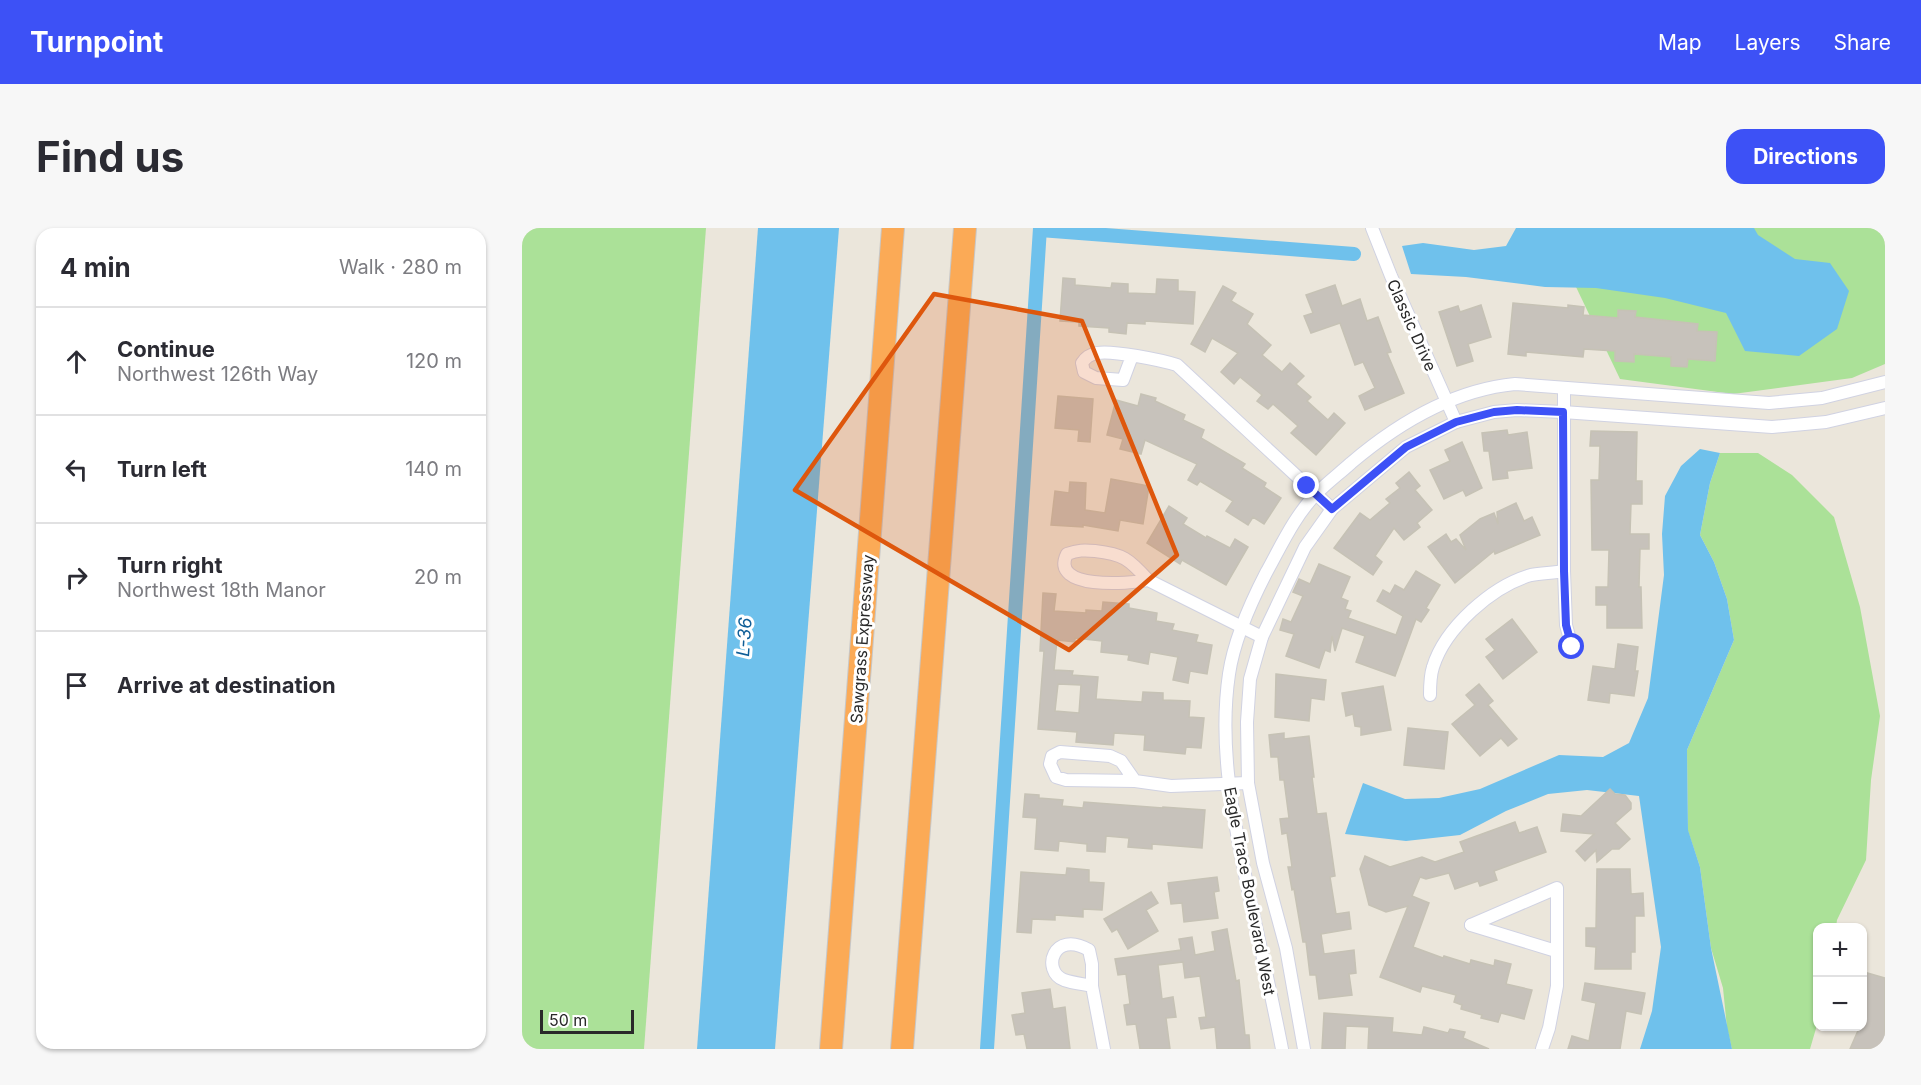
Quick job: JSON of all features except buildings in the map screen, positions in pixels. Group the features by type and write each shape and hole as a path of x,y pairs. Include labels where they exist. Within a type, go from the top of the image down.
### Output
{"highway":[{"name":"Sawgrass Expressway","path":"831,1049 893,228"},
{"path":"902,1049 965,228"}],"street":[{"name":"Classic Drive","path":"1372,228 1456,422"},
{"path":"1132,356 1162,360 1177,365 1332,509"},
{"name":"Eagle Trace Boulevard West","path":"1282,1049 1236,832 1228,784 1225,719 1229,673 1242,627 1261,583 1286,535 1316,494 1399,426 1446,402 1491,386 1515,384 1768,403 1822,398 1885,382"},
{"path":"1564,388 1564,571 1566,625 1572,647"},
{"name":"Eagle Trace Boulevard West","path":"1304,1049 1286,948 1263,863 1248,783 1247,722 1250,679 1262,637 1305,546 1332,509 1406,447 1456,422 1494,412 1517,410 1563,412 1772,427 1826,422 1885,408"},
{"path":"1148,579 1131,583 1076,579 1065,570 1064,561 1067,554 1079,550 1117,553 1148,579 1262,637"},
{"path":"1430,695 1432,670 1436,657 1448,638 1469,614 1488,597 1512,583 1532,575 1564,571"},
{"path":"1135,781 1121,761 1110,756 1060,752 1052,756 1050,764 1056,777 1066,780 1135,781 1171,786 1248,783"},
{"path":"1542,1049 1549,1028 1557,986 1557,888 1471,925 1556,951"},
{"path":"1092,986 1104,1049"}],"highlighted area":[{"path":"934,294 1082,321 1177,555 1069,650 795,490"}],"green space":[{"path":"522,228 706,228 644,1049 522,1049"},
{"path":"1562,228 1885,228 1885,364 1852,378 1733,394 1620,379 1566,266"},
{"path":"1720,453 1758,453 1792,475 1834,517 1860,607 1880,716 1871,780 1866,860 1837,923 1813,923 1813,1031 1815,1031 1810,1049 1732,1049 1727,1028 1723,988 1711,948 1700,867 1688,831 1687,750 1734,640 1727,599 1714,562 1700,535 1710,483"}],"water":[{"name":"L-36","path":"758,228 839,228 775,1049 697,1049"},
{"path":"1516,228 1754,228 1758,235 1795,259 1830,263 1849,291 1837,329 1799,356 1745,351 1726,313 1665,298 1596,288 1545,287 1466,277 1411,274 1402,246 1423,243 1474,250 1506,246"},
{"path":"1700,449 1720,453 1710,483 1700,535 1714,562 1727,599 1734,640 1687,750 1688,830 1700,867 1711,948 1732,1049 1640,1049 1652,1011 1661,947 1639,796 1587,790 1548,794 1506,811 1460,835 1406,841 1345,834 1363,783 1405,799 1439,798 1480,789 1559,755 1603,757 1629,743 1648,698 1664,575 1662,534 1665,496 1681,466"}],"waterway":[{"path":"987,1049 1040,228"},
{"path":"1040,230 1354,254"}],"route":[{"path":"1307,486 1332,509 1406,447 1456,422 1494,412 1517,410 1563,412 1566,625 1572,647"}]}
